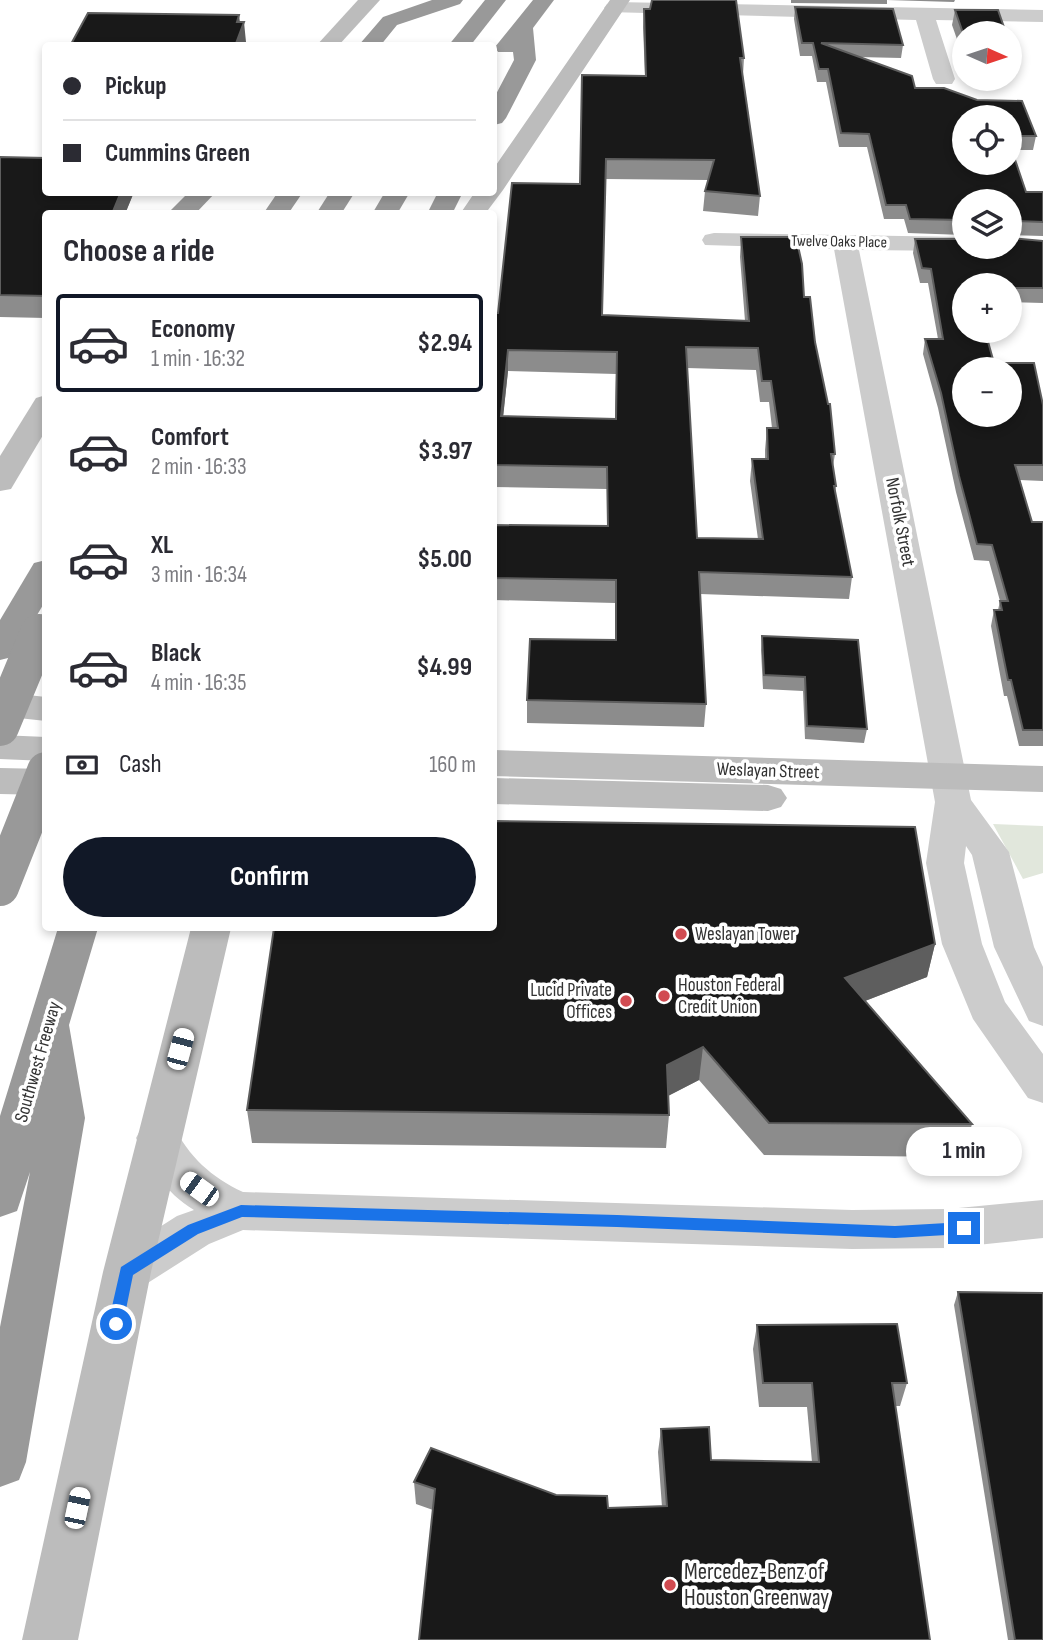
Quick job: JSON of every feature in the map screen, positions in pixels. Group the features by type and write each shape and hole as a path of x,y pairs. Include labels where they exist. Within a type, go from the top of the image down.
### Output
{"highway":[{"path":"372,42 390,21 453,0"},
{"path":"418,34 459,0"},
{"path":"461,42 496,0"},
{"path":"497,59 544,0"},
{"path":"497,112 525,60 522,27"},
{"path":"0,727 24,634 42,582"},
{"path":"0,887 42,781"},
{"name":"Southwest Freeway","path":"0,1197 77,931"},
{"path":"0,1462 63,1118 48,1025"}],"main road":[{"path":"330,42 370,0"},
{"path":"497,181 617,4"},
{"path":"0,482 42,411"},
{"path":"0,704 42,709"},
{"path":"0,747 42,749"},
{"name":"Weslayan Street","path":"497,763 951,790 1043,805"},
{"name":"Weslayan Street","path":"497,791 951,790 1043,779"},
{"path":"0,781 42,782"},
{"path":"0,838 42,838"},
{"path":"50,1640 127,1272 158,1138 212,936"}],"street":[{"path":"617,4 1043,16"},
{"path":"924,14 944,79"},
{"name":"Twelve Oaks Place","path":"714,240 952,244"},
{"name":"Norfolk Street","path":"845,242 951,790 945,863 962,944 987,1008 1043,1086"},
{"name":"Norfolk Street","path":"951,790 990,852 1014,947 1043,1010"},
{"path":"158,1138 183,1178 214,1200 241,1211 895,1232 987,1227 1043,1219"},
{"path":"127,1272 193,1230 241,1211"}],"shaded area":[{"path":"993,824 1043,826 1043,873 1023,879"}],"building":[{"path":"652,0 736,0 744,58 740,58 760,196 705,191 714,160 606,159 602,315 749,321 741,237 796,237 802,264 804,297 810,297 815,342 830,404 835,454 831,454 834,486 852,577 699,572 706,704 527,700 530,639 616,640 616,580 497,578 497,525 608,526 607,467 497,465 497,313 512,183 580,184 582,75 646,76 644,9 650,9","holes":["686,347 758,348 762,381 771,381 778,428 767,428 768,459 752,459 763,539 697,538","508,350 617,352 616,419 501,416"]},
{"path":"795,7 893,9 903,45 821,43 912,76 915,88 944,88 977,100 1022,101 1036,136 1022,136 1022,105 952,105 952,175 1020,175 1026,192 1043,192 1043,222 1022,221 1022,189 952,189 952,220 910,219 906,205 886,205 869,134 841,133 828,69 819,69 813,43 802,43"},
{"path":"955,10 998,10 1002,21 959,21"},
{"path":"88,13 239,15 237,22 244,22 236,42 72,42"},
{"path":"0,157 42,158 42,196 119,196 114,210 42,210 42,296 0,295"},
{"path":"915,239 952,239 952,259 1022,259 1022,239 1043,241 1043,288 1022,288 1022,273 952,273 952,343 988,343 992,357 952,357 952,427 1022,427 1022,363 1034,363 1043,405 1043,465 1015,465 1032,522 1043,522 1043,730 1023,730 1011,680 1008,680 994,610 1002,610 1000,601 1008,601 992,545 977,544 959,476 941,393 925,339 943,339 931,269 922,268"},
{"path":"762,636 858,640 867,729 807,726 805,677 764,675"},
{"path":"497,821 915,827 935,944 845,978 972,1124 769,1123 703,1047 667,1065 669,1115 247,1110 274,931 497,931"},
{"path":"958,1292 1043,1293 1043,1640 1015,1640"},
{"name":"Mercedez-Benz of Houston Greenway","path":"897,1324 907,1383 892,1383 930,1640 419,1640 435,1489 414,1482 431,1448 556,1495 607,1496 608,1508 667,1506 661,1429 709,1427 711,1460 819,1462 812,1383 763,1383 757,1325"}],"place":[{"name":"Weslayan Tower","path":"681,934"},
{"name":"Houston Federal Credit Union","path":"664,996"},
{"name":"Lucid Private Offices","path":"626,1001"},
{"name":"Mercedez-Benz of Houston Greenway","path":"670,1585"}],"route":[{"path":"116,1324 127,1272 170,1242 217,1219 241,1211 895,1232 964,1228"}]}
